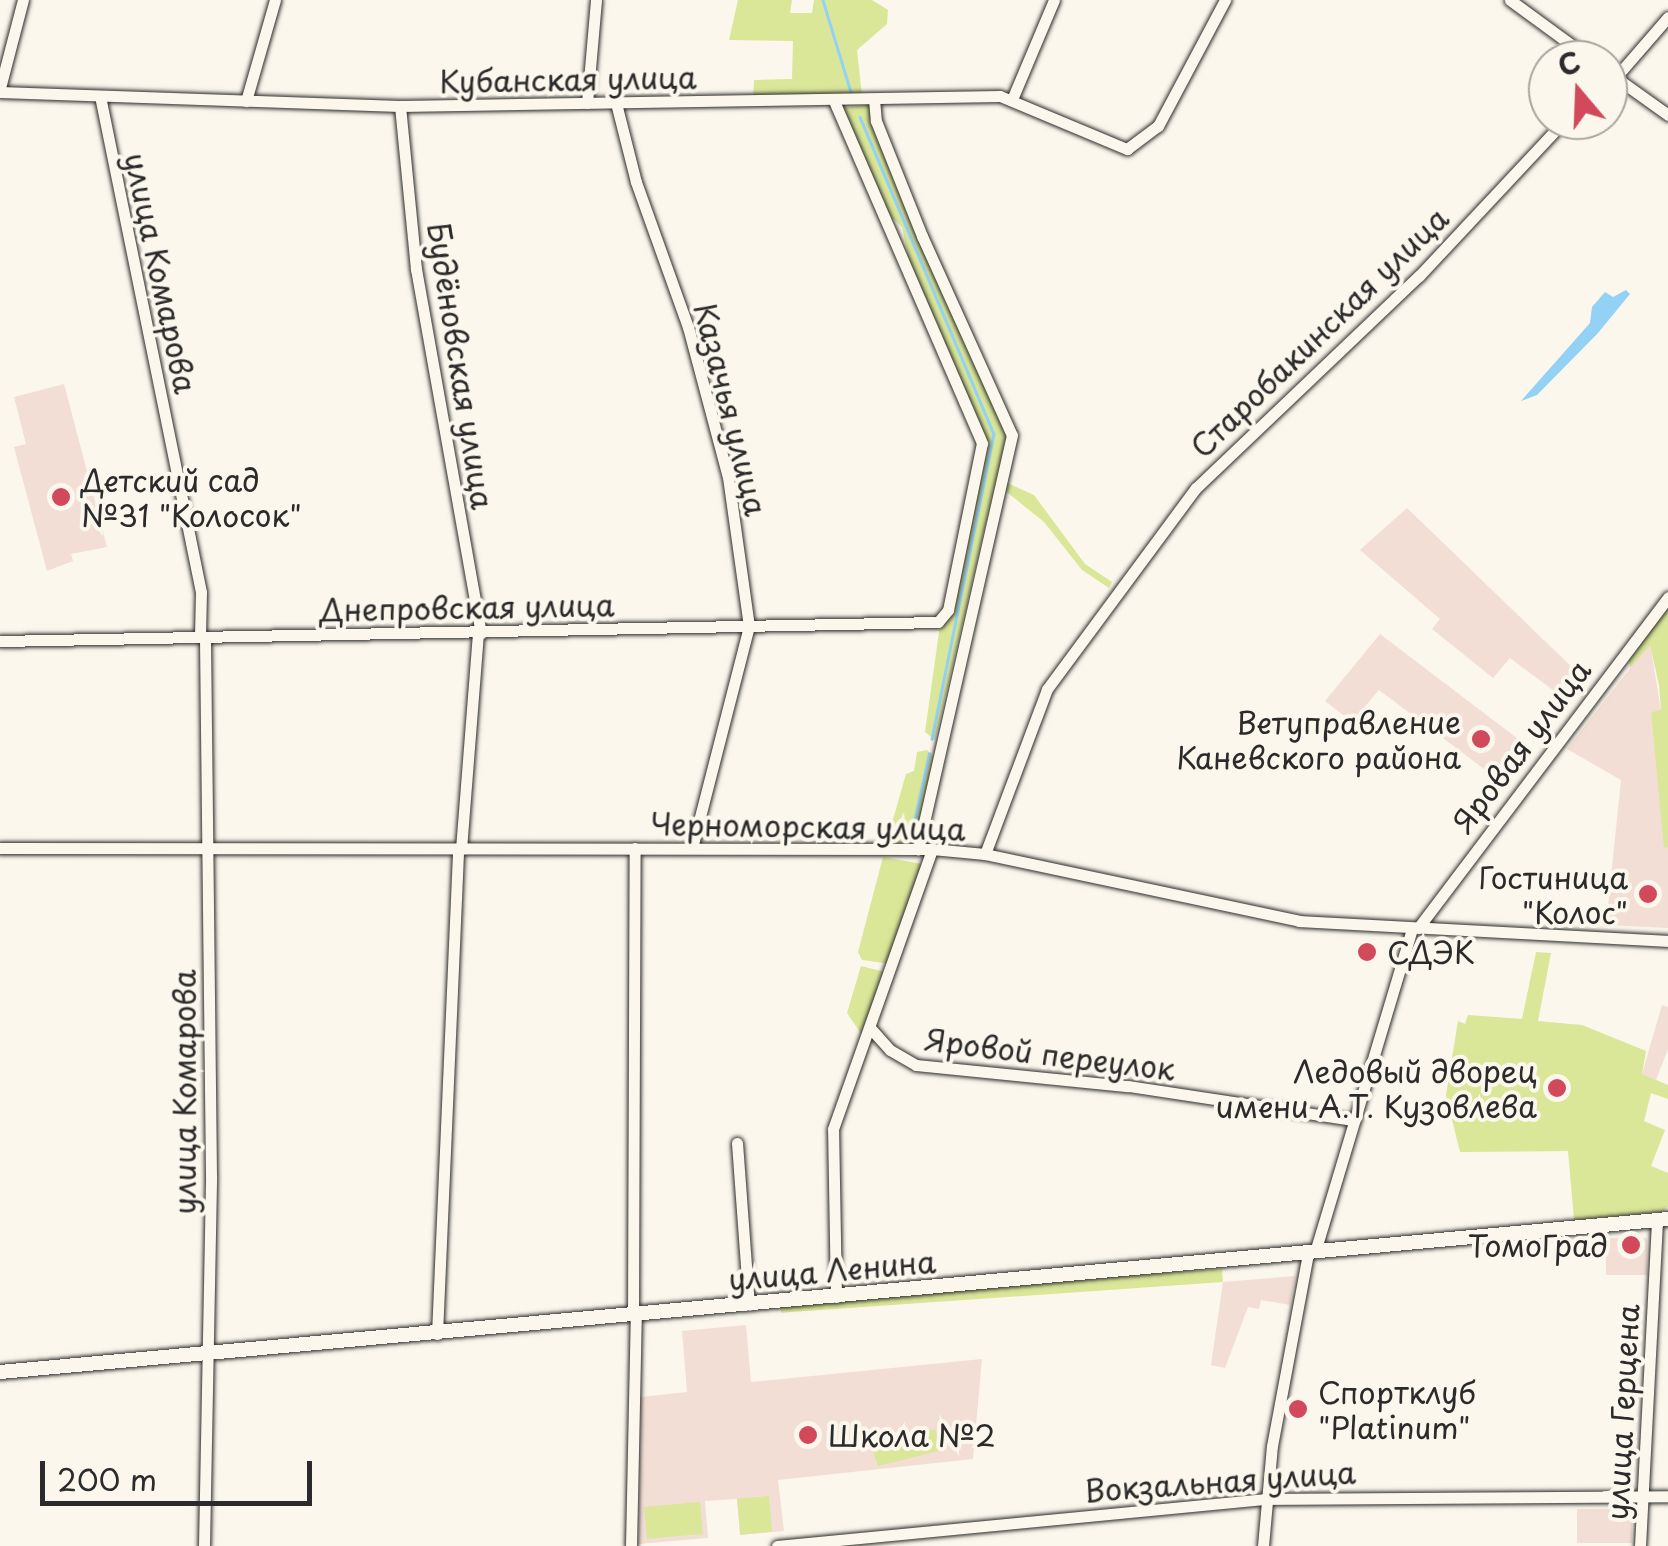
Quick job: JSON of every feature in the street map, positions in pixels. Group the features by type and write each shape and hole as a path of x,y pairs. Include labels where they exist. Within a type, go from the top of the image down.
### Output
{"main road":[{"name":"улица Ленина","path":"0,1372 1662,1220"}],"street":[{"path":"0,90 23,0"},
{"path":"246,101 275,0"},
{"path":"587,103 596,0"},
{"path":"1013,97 1054,0"},
{"name":"Кубанская улица","path":"0,90 400,106 1013,97 1124,149 1153,135 1225,0"},
{"path":"1510,0 1565,40"},
{"path":"1628,58 1668,17"},
{"path":"1628,86 1668,115"},
{"name":"улица Комарова","path":"100,96 201,592 209,847 204,1546"},
{"path":"874,100 876,121 922,236 1012,434 918,848"},
{"name":"Днепровская улица","path":"0,641 934,624 948,610 982,443 834,101"},
{"name":"Казачья улица","path":"616,103 723,458 750,626 692,848"},
{"name":"Будёновская улица","path":"400,106 418,284 479,633 459,849 437,1334"},
{"name":"Старобакинская улица","path":"986,854 1047,689 1196,488 1419,276 1545,140"},
{"name":"Яровая улица","path":"1263,1546 1264,1499 1311,1252 1415,928 1668,598"},
{"name":"Черноморская улица","path":"0,848 918,848 986,854 1239,911 1415,928 1668,941"},
{"path":"631,1546 635,848"},
{"path":"836,1297 833,1129 872,1030 932,849"},
{"name":"Яровой переулок","path":"872,1030 916,1064 1128,1086 1354,1120"},
{"path":"737,1143 748,1305"},
{"name":"улица Герцена","path":"1640,1546 1662,1220"},
{"name":"Вокзальная улица","path":"776,1546 1264,1499 1668,1496"}],"shaded area":[{"name":"Детский сад №31 \"Колосок\"","path":"64,384 107,547 71,554 73,561 47,571 14,447 26,444 14,397"},
{"path":"1407,508 1578,673 1561,696 1510,658 1493,678 1432,629 1440,619 1360,550"},
{"path":"1380,634 1526,745 1500,781 1379,690 1352,722 1325,701"},
{"path":"1650,643 1661,711 1651,712 1668,847 1668,928 1606,925 1621,780 1567,749"},
{"path":"1662,1005 1668,1007 1668,1049 1656,1080 1642,1074"},
{"path":"1606,1238 1647,1238 1647,1275 1606,1275"},
{"path":"1295,1276 1290,1305 1261,1300 1259,1309 1248,1307 1225,1368 1211,1365 1223,1282"},
{"name":"Школа №2","path":"746,1325 751,1382 982,1359 973,1459 778,1480 784,1531 740,1535 737,1499 705,1501 708,1538 639,1544 641,1397 687,1392 682,1331"},
{"path":"1577,1509 1632,1509 1632,1543 1577,1543"}],"green space":[{"path":"738,0 792,0 790,13 812,13 814,0 872,0 888,10 887,24 857,50 862,96 753,99 754,80 792,79 793,41 729,40"},
{"path":"870,105 1006,437 935,740 925,732 940,625 985,450 909,261 902,227 890,216 841,108"},
{"path":"1005,482 1034,495 1085,564 1112,582 1109,588 1082,570 1044,522 1003,489"},
{"path":"1668,604 1668,847 1664,848 1651,712 1661,710 1659,685 1650,645 1630,668 1628,652"},
{"path":"927,750 933,756 915,843 893,843 888,837 906,774 914,771 917,752"},
{"path":"883,857 922,864 891,964 862,960 858,952"},
{"name":"Ледовый дворец имени А.Т. Кузовлева","path":"1536,952 1551,953 1538,1021 1582,1025 1646,1051 1642,1074 1668,1085 1668,1099 1651,1093 1644,1121 1665,1130 1651,1166 1668,1173 1668,1207 1661,1212 1574,1220 1568,1151 1460,1152 1446,1095 1458,1021 1465,1024 1468,1015 1522,1019"},
{"path":"861,966 885,972 862,1035 847,1013"},
{"path":"1222,1269 1223,1282 781,1313 780,1300"},
{"path":"935,1429 942,1450 878,1466 872,1449"},
{"path":"769,1496 772,1532 740,1535 737,1499"},
{"path":"700,1502 703,1534 647,1539 644,1507"}],"water":[{"path":"1626,290 1630,294 1598,333 1537,395 1521,401 1590,323 1592,307 1605,292 1613,297"}],"waterway":[{"path":"823,0 851,92"},
{"path":"860,117 994,434 932,739"},
{"path":"912,831 929,754"}],"place":[{"name":"Детский сад №31 \"Колосок\"","path":"61,497"},
{"name":"Ветуправление Каневского района","path":"1481,739"},
{"name":"Гостиница \"Колос\"","path":"1648,894"},
{"name":"СДЭК","path":"1367,952"},
{"name":"Ледовый дворец имени А.Т. Кузовлева","path":"1557,1088"},
{"name":"ТомоГрад","path":"1631,1245"},
{"name":"Спортклуб \"Platinum\"","path":"1298,1409"},
{"name":"Школа №2","path":"808,1435"}]}
